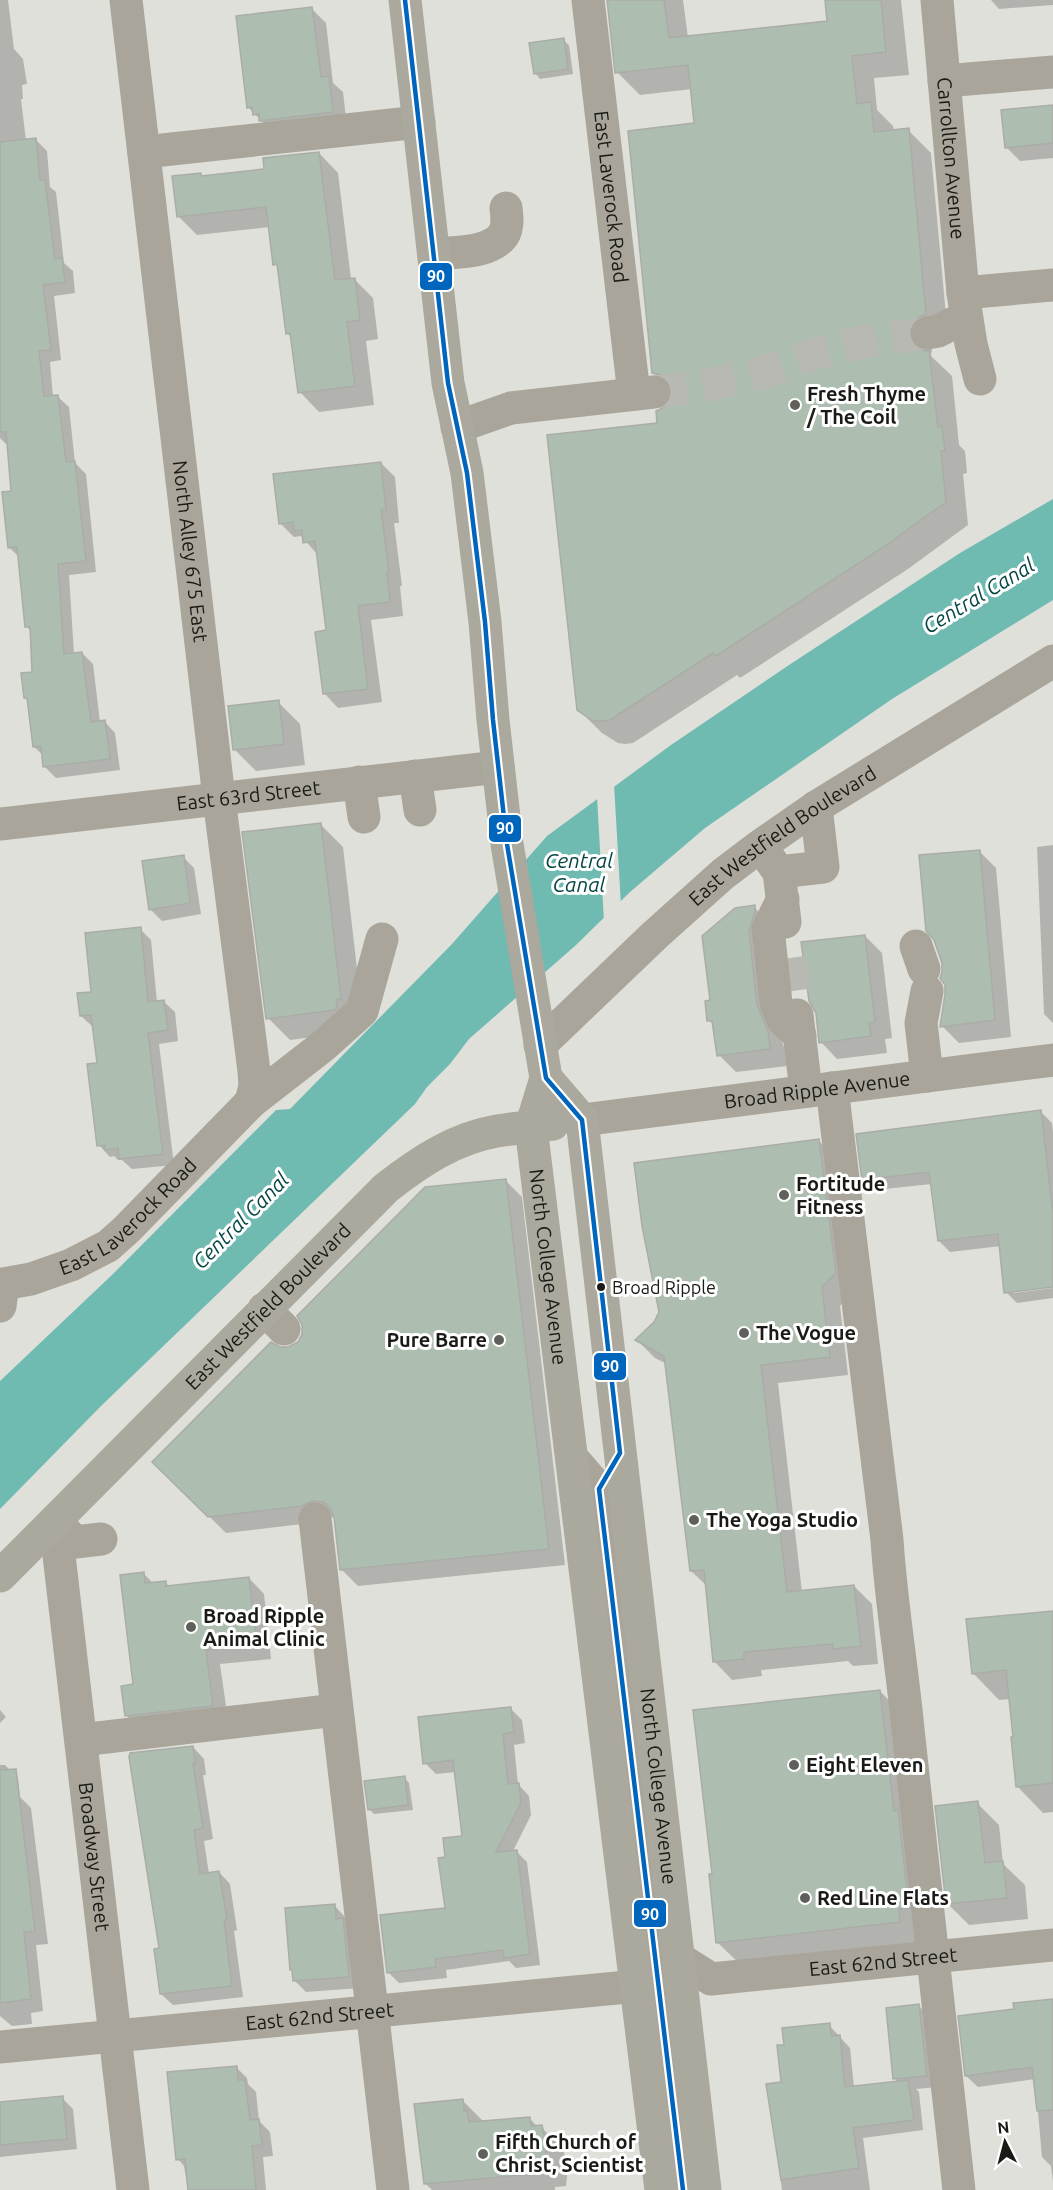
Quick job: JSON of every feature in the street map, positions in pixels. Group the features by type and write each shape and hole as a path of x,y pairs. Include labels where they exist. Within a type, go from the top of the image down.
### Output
{"main road":[{"name":"North College Avenue","path":"405,0 448,383 467,473 485,622 507,844 546,1078 531,1127 662,2190"},
{"path":"546,1078 582,1120"},
{"name":"North College Avenue","path":"582,1120 705,2190"},
{"name":"East Westfield Boulevard","path":"0,1576 73,1541 274,1319 386,1188 426,1158 466,1140 495,1131 582,1120"}],"street":[{"name":"North Alley 675 East","path":"126,0 219,798 254,1071 255,1086 251,1102"},
{"name":"East Laverock Road","path":"457,427 511,408 644,393 588,0"},
{"name":"Carrollton Avenue","path":"936,0 965,304 980,379"},
{"path":"944,81 1053,72"},
{"path":"144,152 419,122"},
{"path":"434,254 490,246 505,232 506,208"},
{"path":"927,333 938,331 965,304 1053,285"},
{"name":"East Westfield Boulevard","path":"538,1033 723,874 774,872 816,807 889,774 958,733 1053,661"},
{"name":"East 63rd Street","path":"0,824 498,767"},
{"path":"416,777 420,810"},
{"path":"359,782 364,817"},
{"path":"774,872 823,867 816,807"},
{"path":"774,872 790,958"},
{"path":"774,872 768,929 776,1003 783,1020 800,1036"},
{"name":"East Laverock Road","path":"1,1283 31,1279 71,1265 108,1246 251,1102 323,1046 362,1011 382,939"},
{"path":"922,969 921,1023 927,1076"},
{"path":"796,1002 800,1036 819,1090 887,1540 959,2190"},
{"name":"Broad Ripple Avenue","path":"582,1120 1053,1060"},
{"path":"572,1458 599,1489 620,1453"},
{"name":"North College Avenue","path":"599,1489 683,2190"},
{"path":"315,1519 393,2190"},
{"name":"Broadway Street","path":"73,1541 81,1740 133,2190"},
{"path":"81,1740 336,1710"},
{"name":"East 62nd Street","path":"711,1979 1053,1945"},
{"path":"678,1958 711,1979 684,2008"},
{"name":"East 62nd Street","path":"0,2047 638,1986"}],"water":[{"name":"Central Canal","path":"1053,499 1053,600 892,699 705,828 630,892 576,945 469,1039 415,1104 101,1406 0,1509 0,1381 113,1274 276,1110 290,1109 452,944 547,836 671,745 789,665 960,553"}],"pier":[{"path":"614,784 621,906 604,922 597,796"}],"building":[{"name":"Fresh Thyme / The Coil","path":"607,0 664,0 669,38 827,21 825,0 881,0 886,52 852,56 857,104 871,102 874,132 909,128 926,314 914,319 910,326 909,336 913,346 929,351 938,427 942,426 945,451 941,451 946,502 885,546 716,656 713,653 610,720 593,721 577,710 547,435 657,423 656,411 665,407 671,400 673,390 669,381 662,375 652,373 628,131 694,123 688,65 615,73"},
{"path":"312,7 321,77 329,76 333,112 259,121 259,114 253,115 252,107 247,108 236,16"},
{"path":"564,38 568,69 534,74 529,43"},
{"path":"1053,105 1053,143 1005,148 1001,110"},
{"path":"36,138 40,180 45,180 55,259 62,258 65,282 43,285 51,350 39,351 44,396 58,395 66,462 75,461 86,561 58,564 64,654 82,652 91,722 105,720 110,759 43,767 41,746 33,747 27,698 24,698 21,673 32,672 30,627 25,627 17,547 8,548 2,492 11,491 6,432 0,432 0,142"},
{"path":"319,152 335,280 355,278 360,320 347,322 355,386 298,393 290,333 286,334 277,264 273,265 266,207 177,217 172,176 201,173 201,176 264,169 263,158"},
{"path":"381,462 386,509 381,510 389,572 387,573 390,602 358,606 368,689 323,694 315,632 326,630 315,541 303,543 302,530 294,531 293,522 279,524 273,474"},
{"path":"279,700 284,744 233,750 228,706"},
{"path":"321,823 341,999 336,999 337,1008 335,1010 266,1019 242,832"},
{"path":"980,850 995,1020 940,1027 945,985 940,978 942,963 934,940 926,931 919,855"},
{"path":"184,855 190,903 149,910 142,861"},
{"path":"755,905 749,931 757,1005 768,1031 770,1049 717,1056 712,1021 707,1021 705,1001 710,1000 702,936 735,908"},
{"path":"141,927 148,1002 164,1000 168,1030 148,1033 163,1154 119,1159 118,1148 105,1150 105,1145 97,1146 87,1064 97,1063 91,1015 80,1016 77,993 91,992 85,933"},
{"path":"865,935 875,1022 869,1023 871,1036 819,1043 816,1013 809,1001 801,942"},
{"path":"1041,1110 1053,1213 1053,1287 1004,1293 998,1234 938,1241 929,1172 862,1180 856,1134"},
{"path":"819,1139 836,1273 822,1287 830,1357 761,1365 787,1592 854,1585 861,1646 833,1649 833,1644 744,1652 744,1659 713,1662 704,1570 690,1571 664,1356 635,1340 654,1322 659,1312 642,1226 634,1163"},
{"path":"506,1179 549,1549 340,1570 334,1517 330,1508 323,1502 312,1501 302,1506 208,1517 152,1462 271,1342 280,1347 288,1347 298,1342 302,1334 302,1325 297,1316 425,1187"},
{"name":"Broad Ripple Animal Clinic","path":"144,1572 145,1583 166,1581 166,1586 249,1577 257,1644 206,1650 213,1706 125,1716 121,1686 133,1684 120,1575"},
{"path":"1053,1611 1053,1783 1016,1787 1006,1670 972,1674 966,1619"},
{"path":"880,1690 894,1811 898,1810 909,1908 899,1909 900,1922 716,1943 709,1874 712,1874 693,1710"},
{"path":"511,1707 514,1732 503,1734 508,1784 519,1783 521,1803 496,1852 517,1850 530,1954 504,1958 503,1950 435,1959 436,1967 387,1973 380,1915 445,1908 438,1858 445,1857 443,1838 462,1836 453,1760 423,1764 418,1717"},
{"path":"193,1746 195,1764 193,1764 203,1828 194,1830 200,1874 219,1871 227,1919 224,1920 232,1986 160,1994 154,1949 159,1948 129,1757 130,1753"},
{"path":"16,1769 35,1931 24,1932 31,1999 0,2003 0,1770"},
{"path":"405,1776 408,1805 368,1810 364,1781"},
{"path":"978,1801 985,1863 1003,1861 1007,1898 946,1904 935,1806"},
{"path":"335,1904 336,1919 343,1918 349,1977 293,1981 285,1908"},
{"path":"1053,1999 1053,2110 1037,2111 1032,2067 965,2076 958,2016 1014,2009 1013,2003"},
{"path":"919,2004 927,2076 893,2079 886,2008"},
{"path":"830,2023 831,2036 840,2035 845,2087 908,2080 914,2120 853,2128 859,2168 781,2180 766,2084 781,2082 777,2045 784,2045 782,2028"},
{"path":"237,2066 238,2080 245,2080 250,2120 259,2119 262,2145 252,2146 256,2190 188,2190 185,2159 176,2160 167,2072"},
{"path":"63,2096 67,2139 0,2145 0,2102"},
{"name":"Fifth Church of Christ, Scientist","path":"463,2099 464,2111 467,2111 469,2122 530,2117 531,2126 542,2125 546,2144 545,2164 534,2165 534,2174 424,2184 414,2104"}],"tunnel":[{"path":"654,392 709,385 761,373 813,354 863,342 927,333"},
{"path":"790,958 796,1002"}],"transit line":[{"name":"90","path":"405,0 448,383 467,473 485,622 507,844 546,1078 582,1120 620,1453 599,1489 683,2190"}],"place":[{"name":"Fresh Thyme / The Coil","path":"795,405"},
{"name":"Fortitude Fitness","path":"784,1195"},
{"name":"Broad Ripple","path":"601,1287"},
{"name":"The Vogue","path":"744,1333"},
{"name":"Pure Barre","path":"499,1340"},
{"name":"The Yoga Studio","path":"694,1520"},
{"name":"Broad Ripple Animal Clinic","path":"191,1627"},
{"name":"Eight Eleven","path":"794,1765"},
{"name":"Red Line Flats","path":"805,1898"},
{"name":"Fifth Church of Christ, Scientist","path":"483,2154"}]}
